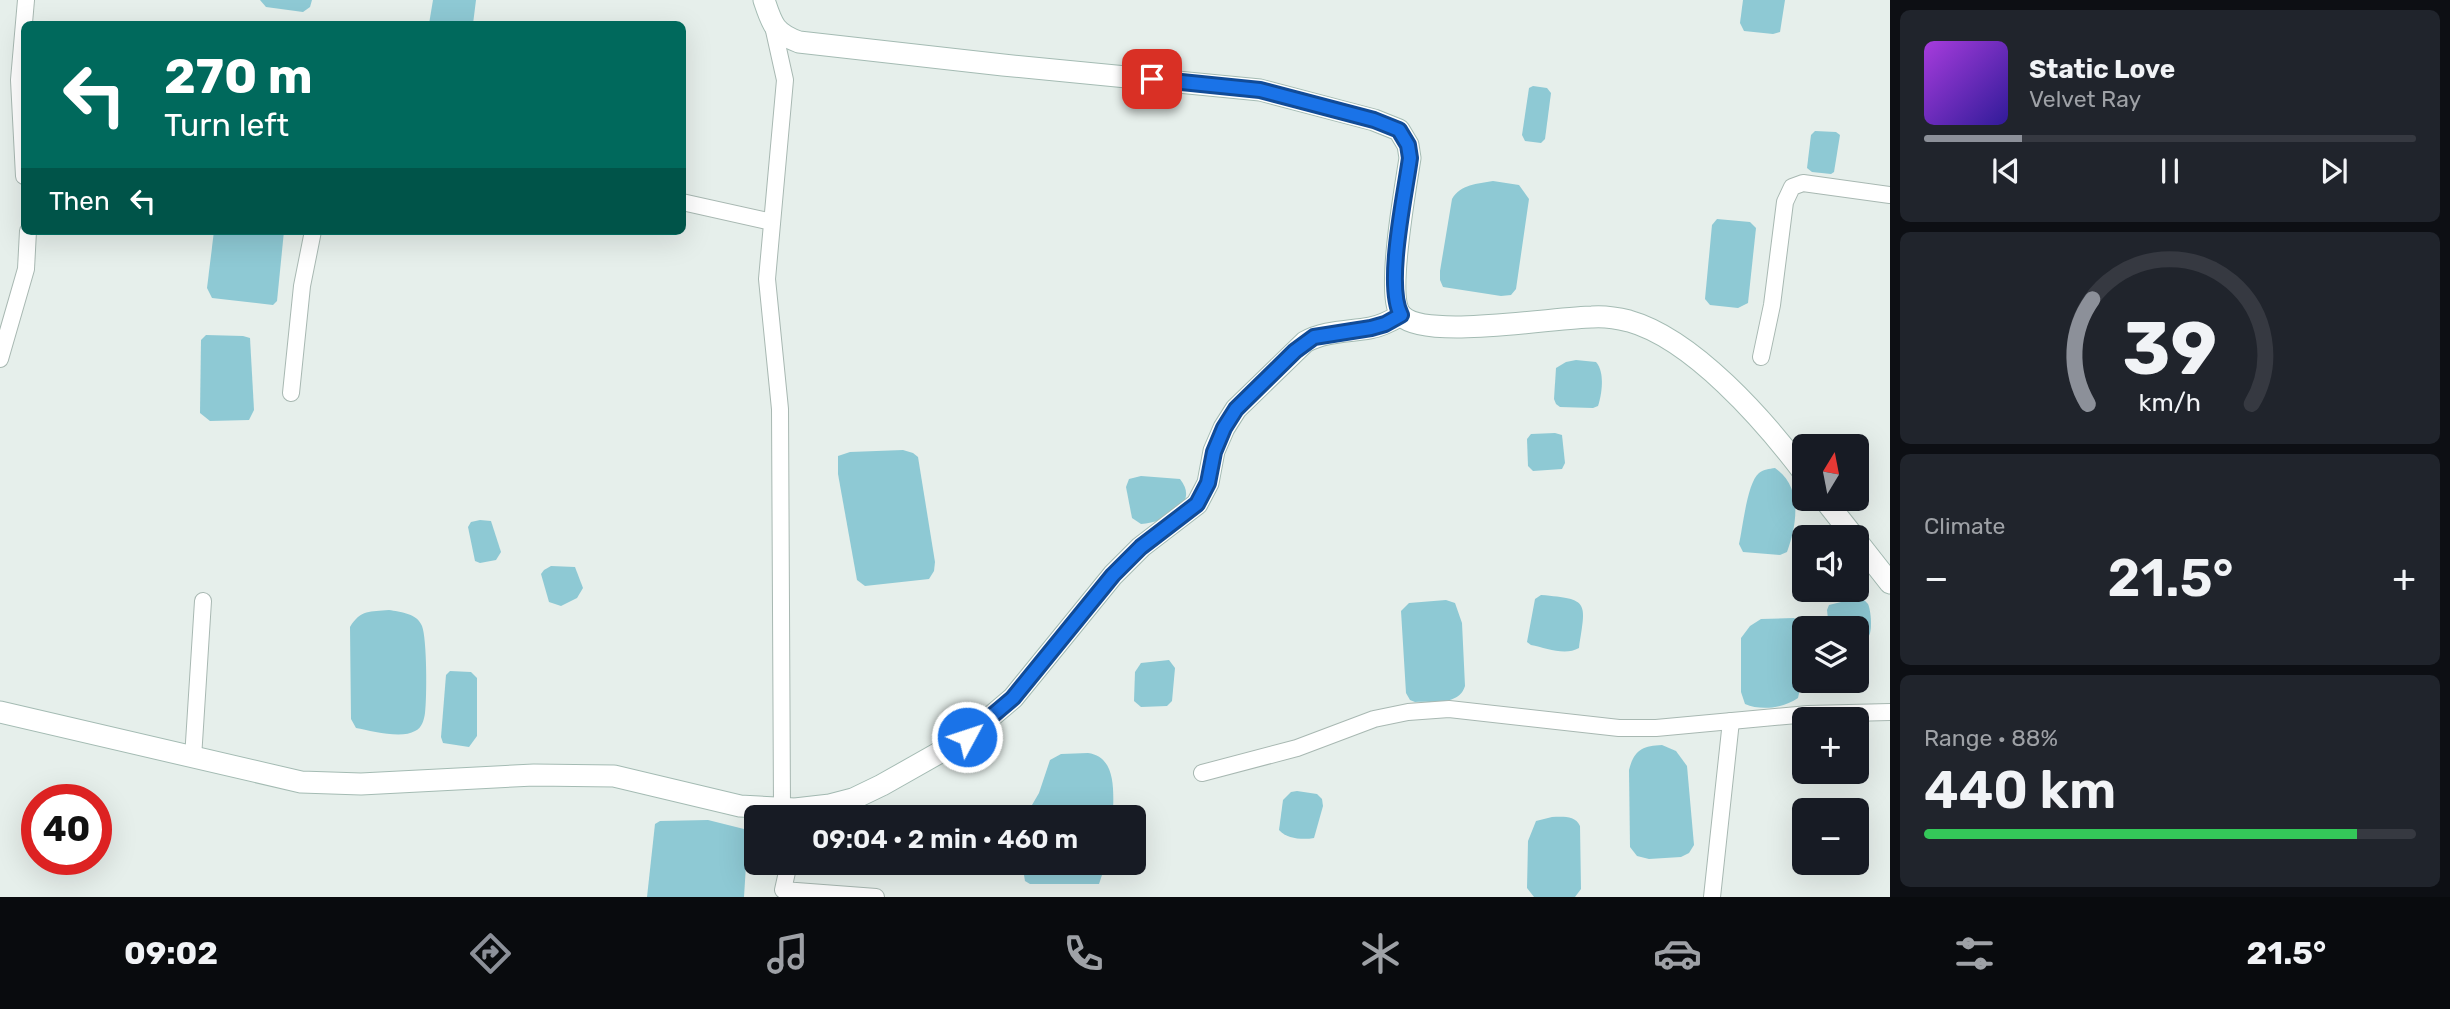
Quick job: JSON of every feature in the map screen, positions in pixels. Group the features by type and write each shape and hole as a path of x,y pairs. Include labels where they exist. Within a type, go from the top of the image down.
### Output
{"street":[{"path":"24,21 26,0"},
{"path":"764,0 773,26 785,80 767,279 780,409 787,805"},
{"path":"773,26 780,34 799,42 1260,90 1374,120 1399,130 1408,145 1410,158 1398,243 1395,295 1401,315 1424,324 1452,326 1524,324 1592,316 1631,322 1696,357 1747,407 1792,458"},
{"path":"21,57 21,118"},
{"path":"1761,357 1772,305 1785,202 1792,187 1803,183 1890,195"},
{"path":"686,203 772,222"},
{"path":"0,359 26,269 28,235"},
{"path":"291,393 302,286 312,235"},
{"path":"830,805 853,799 931,759 967,737 1013,698 1113,575 1141,547 1197,504 1208,483 1214,452 1236,409 1295,351 1314,337 1371,328 1401,315"},
{"path":"1833,511 1844,525"},
{"path":"1869,557 1890,583"},
{"path":"193,758 203,601"},
{"path":"1202,773 1297,748 1374,719 1408,712 1448,709 1619,728 1808,714 1890,712"},
{"path":"0,712 301,782 361,785 534,775 614,776 744,806"},
{"path":"1712,897 1731,721"},
{"path":"786,875 782,893 876,897"}],"water":[{"path":"260,0 312,0 310,7 303,12 266,7"},
{"path":"433,0 476,0 473,21 430,21"},
{"path":"1743,0 1785,0 1780,32 1773,34 1744,31 1740,23"},
{"path":"1529,88 1547,88 1551,93 1545,139 1541,143 1525,141 1522,135"},
{"path":"1815,131 1836,132 1840,135 1834,172 1831,174 1812,172 1807,168 1811,135"},
{"path":"1493,181 1519,185 1529,199 1516,289 1511,295 1501,296 1443,287 1440,271 1452,199 1460,190"},
{"path":"1717,219 1750,222 1756,228 1748,303 1738,308 1710,305 1705,299 1712,225"},
{"path":"214,235 284,235 277,301 273,305 212,298 207,288"},
{"path":"206,335 250,338 254,410 249,420 210,421 200,413 201,340"},
{"path":"1576,360 1596,362 1599,366 1602,383 1598,406 1560,407 1556,404 1556,368"},
{"path":"1531,434 1562,435 1565,463 1562,469 1533,471 1528,466 1527,439"},
{"path":"903,450 918,457 935,562 934,571 929,579 865,586 857,580 838,474 838,456 850,452"},
{"path":"1775,468 1784,476 1792,490 1794,525 1787,552 1780,555 1743,552 1739,544 1751,486 1759,473"},
{"path":"1141,476 1180,479 1185,488 1186,497 1183,504 1169,516 1150,523 1141,524 1132,518 1126,487 1129,479"},
{"path":"491,521 501,552 496,560 480,563 475,561 468,527 471,522"},
{"path":"551,566 575,567 583,588 577,598 561,606 549,602 541,574"},
{"path":"1541,595 1569,598 1581,606 1583,621 1579,648 1562,651 1527,642 1535,599"},
{"path":"1446,600 1455,603 1462,623 1465,686 1457,697 1451,700 1415,702 1410,700 1406,693 1401,611 1409,603"},
{"path":"1866,602 1870,611 1870,635 1869,616 1828,616 1829,605"},
{"path":"389,610 416,618 422,626 425,643 424,718 417,730 402,734 356,728 351,719 350,627 362,614"},
{"path":"1792,618 1792,693 1799,693 1798,698 1772,707 1745,704 1741,692 1741,638 1750,626 1761,619"},
{"path":"1169,660 1175,668 1172,701 1167,706 1141,707 1134,701 1135,672 1141,663"},
{"path":"450,671 471,672 477,678 477,736 469,747 443,743 441,737 446,675"},
{"path":"1662,745 1676,751 1687,766 1694,845 1689,853 1681,857 1649,859 1637,856 1630,847 1629,770 1633,758 1640,750"},
{"path":"1088,753 1105,762 1112,778 1113,805 1032,805 1050,760 1061,754"},
{"path":"1291,792 1317,794 1322,799 1323,806 1314,838 1295,838 1279,830 1283,800"},
{"path":"1552,817 1572,818 1580,826 1581,889 1575,897 1534,897 1527,888 1528,841 1536,821"},
{"path":"708,820 744,829 744,897 647,897 655,824 660,821"},
{"path":"1024,875 1102,875 1099,884 1030,884 1025,881"}],"route":[{"path":"967,737 1013,698 1113,575 1141,547 1197,504 1208,483 1214,452 1236,409 1304,342 1314,337 1371,328 1401,315 1395,295 1398,243 1410,158 1408,145 1399,130 1374,120 1260,90 1152,79"}]}
